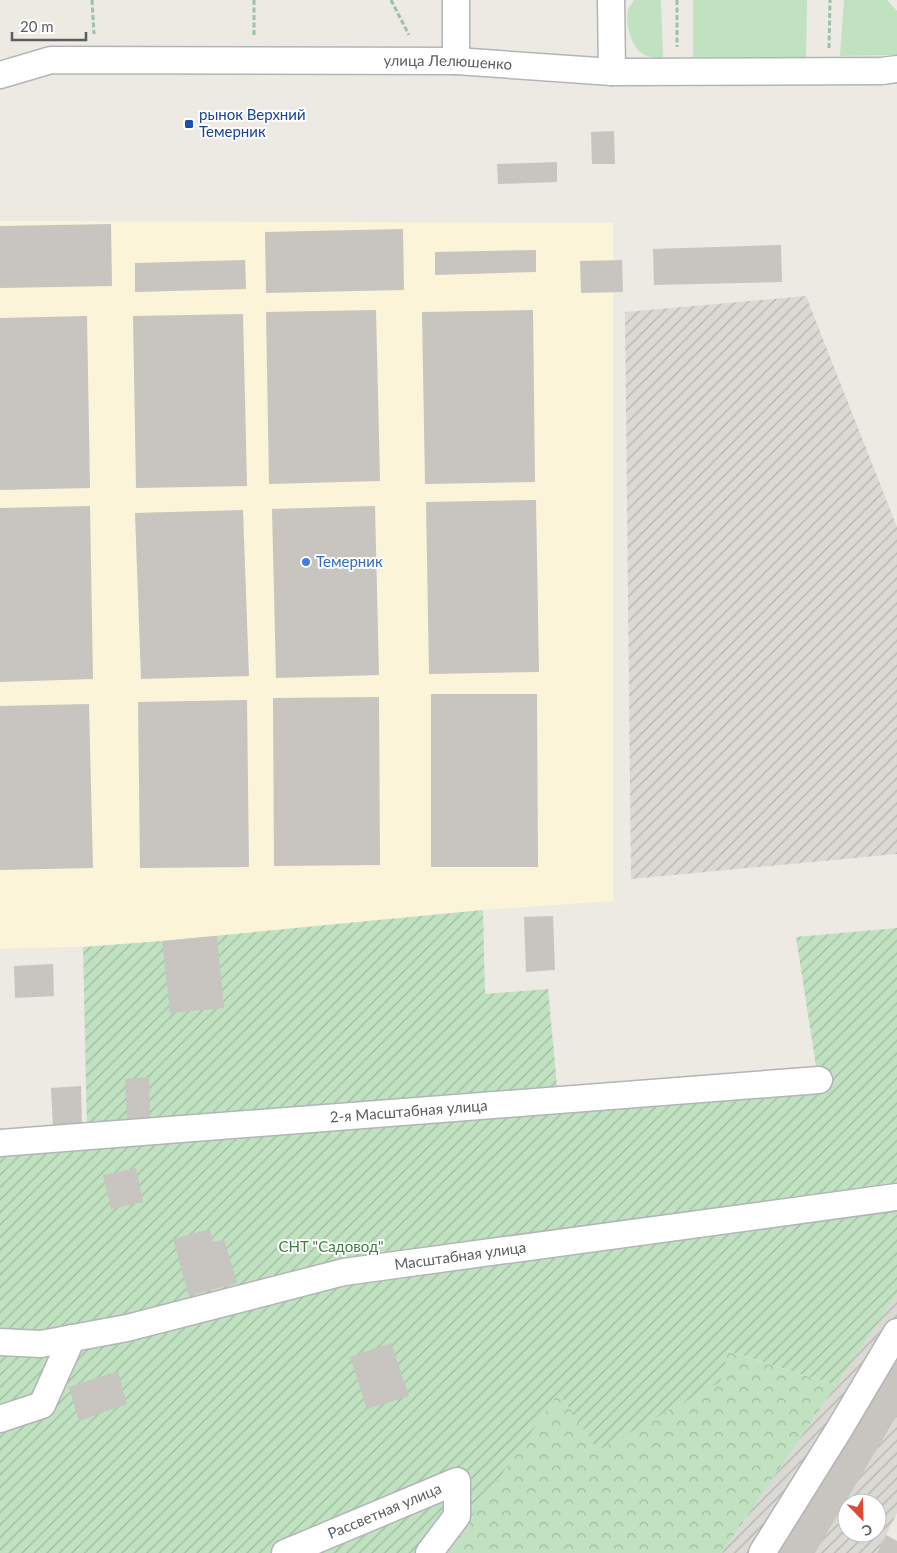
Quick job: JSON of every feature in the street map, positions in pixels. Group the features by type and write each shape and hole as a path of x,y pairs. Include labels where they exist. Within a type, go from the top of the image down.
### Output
{"street":[{"path":"456,0 456,61"},
{"path":"611,0 612,72"},
{"name":"улица Лелюшенко","path":"0,74 51,60 422,60 612,72 882,71 897,69"},
{"name":"2-я Масштабная улица","path":"0,1143 819,1080"},
{"name":"Масштабная улица","path":"0,1342 40,1344 127,1328 344,1272 897,1197"},
{"path":"762,1553 897,1332"},
{"path":"0,1419 42,1405 72,1338"},
{"name":"Рассветная улица","path":"285,1553 457,1481 457,1516 429,1553"}],"path":[{"path":"92,0 95,60"},
{"path":"254,0 254,60"},
{"path":"391,0 422,60"},
{"path":"677,0 678,72"},
{"path":"828,71 830,0"}],"shaded area":[{"name":"Темерник","path":"0,221 613,223 613,901 483,910 102,946 0,949"},
{"path":"806,296 897,527 897,854 631,879 625,312"},
{"path":"897,1294 897,1513 887,1533 887,1493 837,1493 837,1543 882,1543 877,1553 722,1553"}],"green space":[{"path":"634,0 661,0 663,58 650,57 643,54 632,40 627,16 628,9"},
{"path":"693,0 807,0 806,58 693,57"},
{"path":"844,0 887,0 897,11 897,55 840,56"},
{"name":"СНТ \"Садовод\"","path":"483,910 485,994 548,989 558,1097 816,1066 796,937 897,928 897,1294 836,1385 728,1351 720,1382 598,1450 559,1393 446,1553 0,1553 0,1139 87,1132 83,947"},
{"path":"727,1351 836,1385 722,1553 446,1553 559,1392"}],"building":[{"path":"614,131 615,164 592,164 591,132"},
{"path":"557,162 557,182 498,184 497,164"},
{"path":"111,224 112,286 0,288 0,226"},
{"path":"403,229 404,290 266,293 265,232"},
{"path":"781,245 782,282 654,285 653,249"},
{"path":"536,250 536,272 435,275 435,252"},
{"path":"245,260 246,289 135,292 135,263"},
{"path":"622,260 623,292 581,293 580,261"},
{"path":"376,310 380,481 269,484 266,312"},
{"path":"533,310 535,482 425,484 422,312"},
{"path":"243,314 247,486 136,488 133,316"},
{"path":"87,316 90,488 0,490 0,318"},
{"path":"536,500 539,672 429,674 426,502"},
{"path":"90,506 93,679 0,682 0,508"},
{"path":"375,506 379,675 276,678 272,509"},
{"path":"243,510 249,676 141,679 135,513"},
{"path":"431,694 537,694 538,867 431,867"},
{"path":"379,697 380,865 274,866 273,698"},
{"path":"247,700 249,867 140,868 138,702"},
{"path":"89,704 93,868 0,870 0,706"},
{"path":"553,916 555,970 526,972 524,917"},
{"path":"217,936 224,1008 170,1013 162,941"},
{"path":"53,964 54,996 15,998 14,966"},
{"path":"149,1077 150,1118 127,1119 125,1079"},
{"path":"81,1086 82,1126 53,1128 51,1088"},
{"path":"136,1168 143,1202 111,1209 103,1175"},
{"path":"210,1229 213,1242 224,1239 237,1283 189,1296 173,1239"},
{"path":"391,1343 409,1396 367,1409 350,1357"},
{"path":"897,1353 897,1415 851,1493 837,1493 837,1516 815,1553 778,1553"},
{"path":"118,1371 127,1404 79,1421 69,1387"},
{"path":"887,1536 897,1541 897,1553 877,1553 882,1543 887,1543"}],"place":[{"name":"рынок Верхний Темерник","path":"189,124"},
{"name":"Темерник","path":"306,562"}]}
